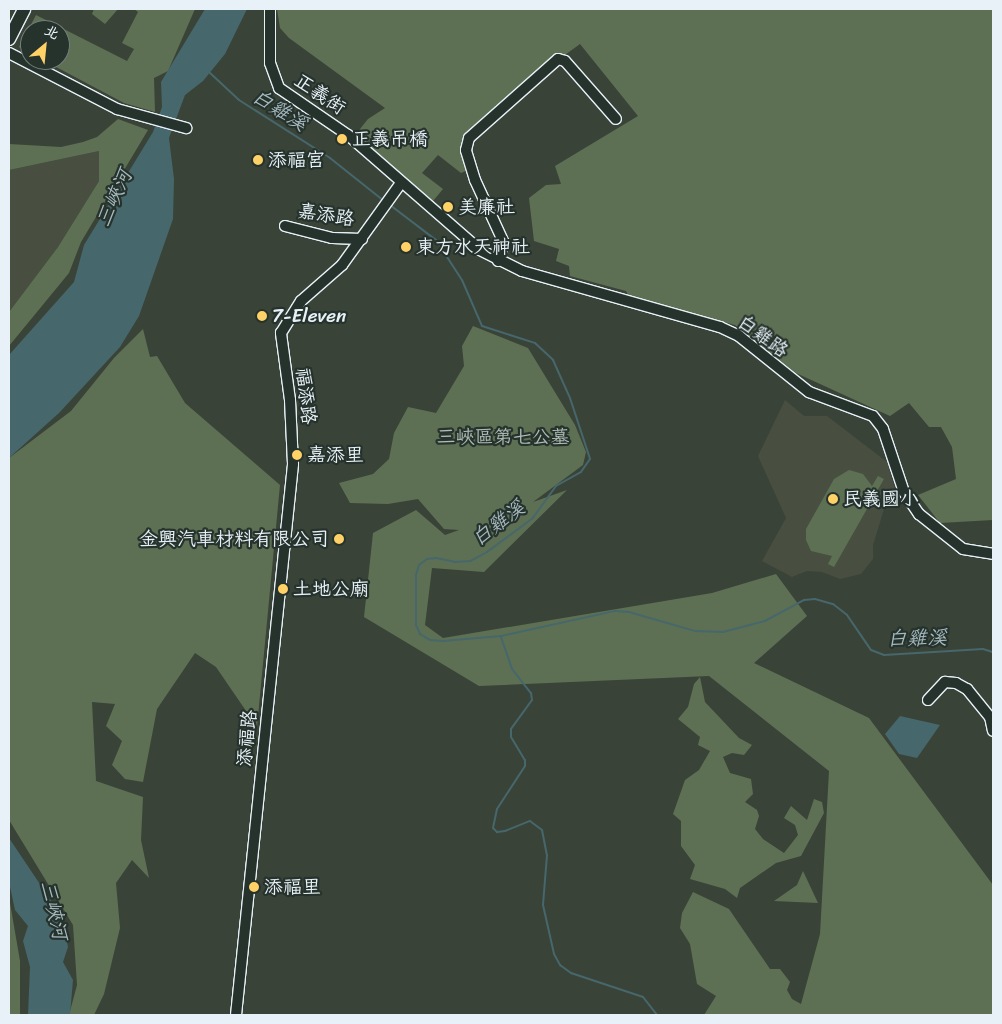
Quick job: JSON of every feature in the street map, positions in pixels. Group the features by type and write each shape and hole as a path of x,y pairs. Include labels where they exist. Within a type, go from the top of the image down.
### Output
{"main road":[{"path":"9,23 16,9"},
{"path":"9,39 24,9"}],"street":[{"name":"正義街","path":"270,9 270,63 279,88 348,135 402,183"},
{"path":"9,53 124,110 186,128"},
{"path":"498,261 504,243 472,173 466,150 468,138 558,59 564,62 616,119"},
{"path":"362,239 402,183"},
{"name":"白雞路","path":"402,183 442,213 480,250 498,261 734,333 809,392 873,416 883,429 904,492 919,514 962,549 993,554"},
{"name":"嘉添路","path":"285,226 332,238 362,239"},
{"name":"福添路","path":"293,464 290,400 280,333 301,301 342,265 362,239"},
{"name":"添福路","path":"236,1015 293,464"},
{"path":"928,700 945,682 956,683 967,689 990,717 993,731"}],"shaded area":[{"path":"99,151 99,181 58,247 9,312 9,170"},
{"name":"民義國小","path":"785,400 804,416 827,416 887,462 895,489 884,509 873,545 873,559 861,574 840,579 822,572 807,571 792,577 762,561 786,518 758,456"}],"green space":[{"path":"94,9 118,9 105,24 92,14"},
{"path":"134,9 195,9 168,71 154,78 155,112 124,103 62,70 70,70 70,32 127,61 134,49 122,43 138,12"},
{"path":"277,9 993,9 993,520 940,523 918,495 956,479 952,447 941,427 929,427 909,403 890,416 796,373 735,325 630,298 626,291 570,276 569,266 556,261 559,249 534,241 529,198 546,185 561,184 555,166 638,116 580,44 495,106 496,109 468,132 461,142 466,171 461,173 438,155 422,173 443,189 433,201 404,180 356,134 368,119 385,108 289,38 280,28"},
{"path":"36,15 46,20 33,20"},
{"path":"118,119 148,130 81,242 69,273 9,346 9,312 58,247 99,181 99,151 9,170 9,144 61,147 83,142 97,137"},
{"name":"三峽區第七公墓","path":"473,326 528,348 575,425 586,452 583,465 533,502 567,490 484,572 432,568 425,625 443,638 712,593 776,574 807,616 754,663 869,718 993,885 993,1015 704,1015 716,996 697,984 690,944 680,928 682,913 693,892 729,909 770,969 780,969 790,982 787,990 792,999 801,1004 820,934 829,771 709,676 479,686 364,617 373,533 416,510 445,535 459,530 444,529 418,499 388,504 350,503 339,483 373,474 389,459 394,433 408,407 436,413 464,366 462,346"},
{"path":"143,329 150,357 157,356 185,403 280,485 257,727 216,667 195,653 157,709 143,782 125,779 112,765 122,741 106,726 115,704 92,702 96,781 143,797 141,840 149,878 132,860 116,883 120,928 104,994 94,1015 69,1015 77,985 73,925 9,820 9,458 71,411 114,358"},
{"path":"849,470 863,474 872,486 878,476 884,479 834,567 828,564 832,556 811,551 806,540 806,529 834,479"},
{"path":"700,677 705,702 739,738 752,745 744,755 732,753 723,757 730,773 751,779 753,794 745,802 757,810 759,816 755,829 763,839 784,853 798,835 795,825 784,818 791,806 807,820 814,799 822,802 824,813 801,856 776,863 740,888 737,898 725,889 690,879 695,865 681,846 681,821 673,814 685,780 699,770 710,751 698,745 700,737 678,719 688,707 694,684"},
{"path":"803,871 818,903 774,901 797,885"},
{"path":"9,897 20,961 20,1015 9,1015"}],"water":[{"name":"三峽河","path":"205,9 247,9 225,54 203,81 185,95 169,138 174,179 173,219 139,316 120,347 59,413 9,458 9,355 74,282 84,245 153,132 162,107 161,82"},
{"path":"900,716 940,725 917,758 899,754 885,734"},
{"name":"三峽河","path":"9,838 62,917 68,947 63,962 73,980 70,1015 28,1015 30,967 23,941 28,926 15,910 9,882"}],"waterway":[{"name":"白雞溪","path":"209,72 239,100 330,158 384,201"},
{"name":"白雞溪","path":"390,205 436,240 462,280 482,326 535,343 553,360 570,398 590,459 581,472 556,486 533,518 487,552 471,561 455,562 436,558 427,559 419,565 416,575 416,625 420,634 430,640 443,641 501,636 615,611 629,612 695,631 723,632 765,621 804,600 815,599 833,604 847,615 871,650 884,655 983,649 993,652"},
{"path":"501,637 512,669 531,693 532,700 511,729 511,737 525,760 525,766 497,809 493,828 497,832 505,831 530,821 542,830 547,855 543,905 554,954 560,965 571,973 643,997 657,1015"}],"place":[{"name":"正義吊橋","path":"342,139"},
{"name":"添福宮","path":"258,160"},
{"name":"美廉社","path":"448,207"},
{"name":"東方水天神社","path":"406,247"},
{"name":"7-Eleven","path":"262,316"},
{"name":"嘉添里","path":"297,455"},
{"name":"民義國小","path":"833,499"},
{"name":"金興汽車材料有限公司","path":"339,539"},
{"name":"土地公廟","path":"283,589"},
{"name":"添福里","path":"254,887"}]}
